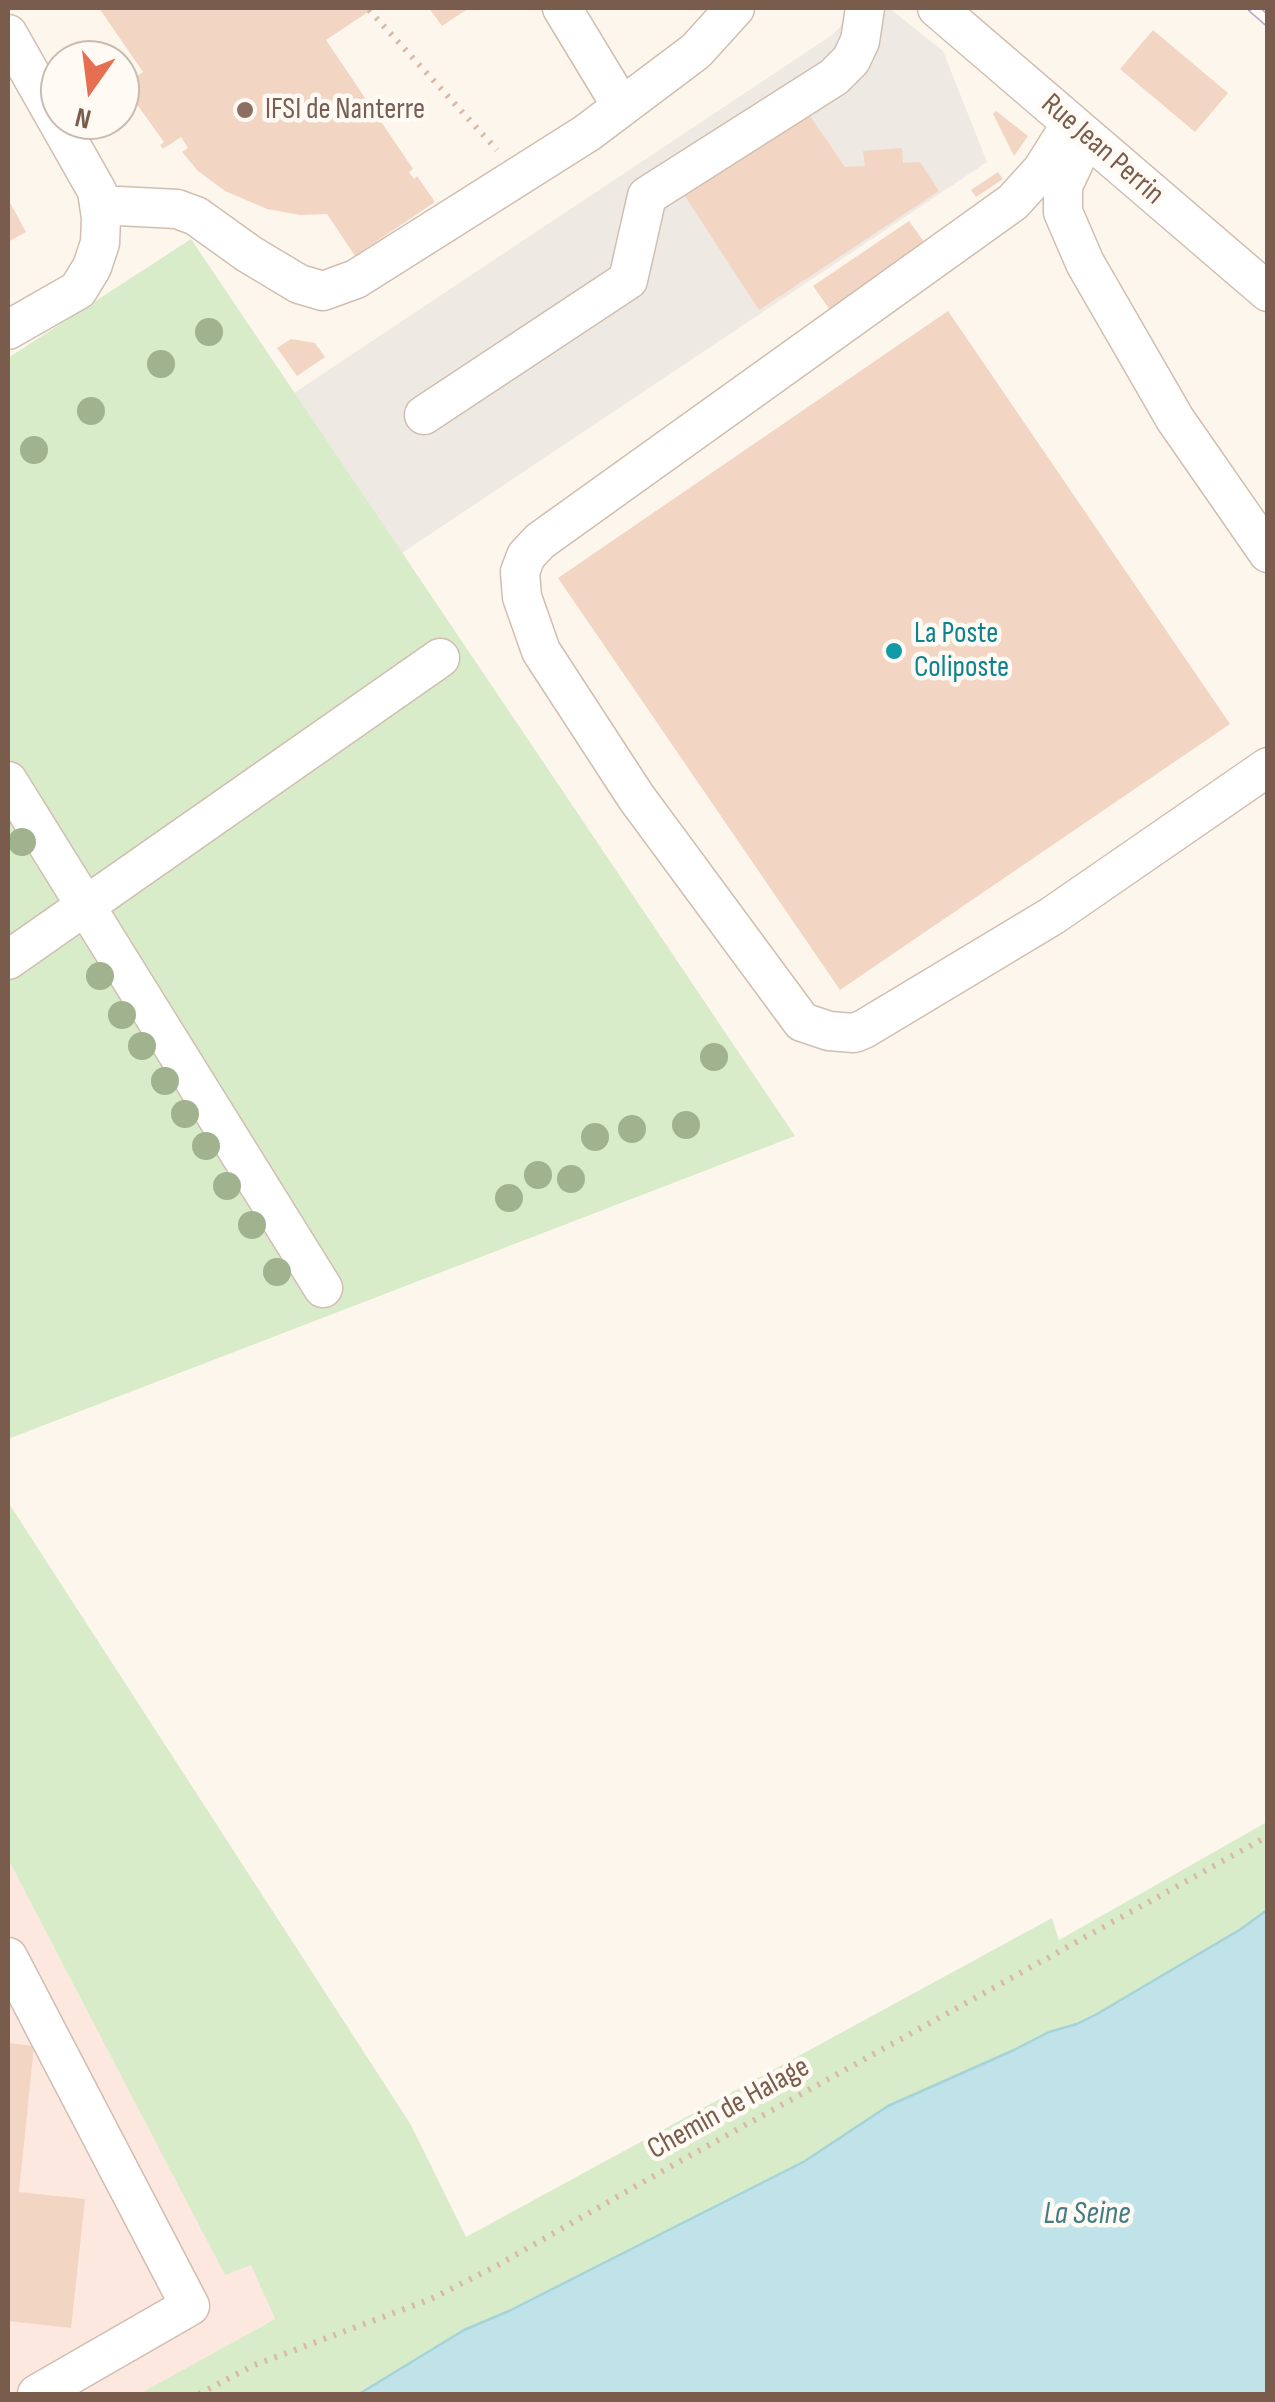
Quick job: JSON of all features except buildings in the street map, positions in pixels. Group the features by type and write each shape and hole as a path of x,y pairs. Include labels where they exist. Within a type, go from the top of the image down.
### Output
{"street":[{"path":"562,8 622,107"},
{"path":"424,415 628,280 646,196 834,77 851,60 860,41 865,8"},
{"name":"Rue Jean Perrin","path":"937,8 1268,292"},
{"path":"99,205 177,208 196,216 299,284 323,291 356,279 588,134 696,51 731,9"},
{"path":"8,34 97,190 102,218 100,243 78,290 8,330"},
{"path":"1079,130 1063,186 1064,212 1085,262 1175,418 1268,554"},
{"path":"1079,130 1013,202 540,541 526,556 520,572 522,598 541,651 636,798 802,1022 829,1031 854,1033 864,1029 1018,937 1268,768"},
{"path":"8,960 440,658"},
{"path":"8,780 323,1288"},
{"path":"13,1978 190,2306 37,2394"}],"path":[{"path":"370,10 521,175"},
{"name":"Chemin de Halage","path":"199,2394 252,2366 431,2298 498,2266 1268,1836"}],"shaded area":[{"path":"848,8 889,8 943,51 987,162 402,553 294,393 832,35"},
{"path":"8,1859 225,2274 251,2264 275,2319 139,2394 8,2394"}],"green space":[{"path":"191,239 795,1136 8,1439 8,358"},
{"path":"8,1502 411,2125 466,2237 1052,1918 1059,1940 1267,1822 1267,1910 1097,2014 888,2106 805,2161 464,2330 359,2394 139,2394 275,2319 251,2265 225,2275 8,1859"}],"water":[{"name":"La Seine","path":"1267,1910 1267,2394 359,2394 464,2330 805,2161 888,2106 1097,2014"}],"railway":[{"path":"1253,8 1268,21"}],"place":[{"name":"IFSI de Nanterre","path":"245,110"},
{"name":"La Poste Coliposte","path":"894,651"}]}
